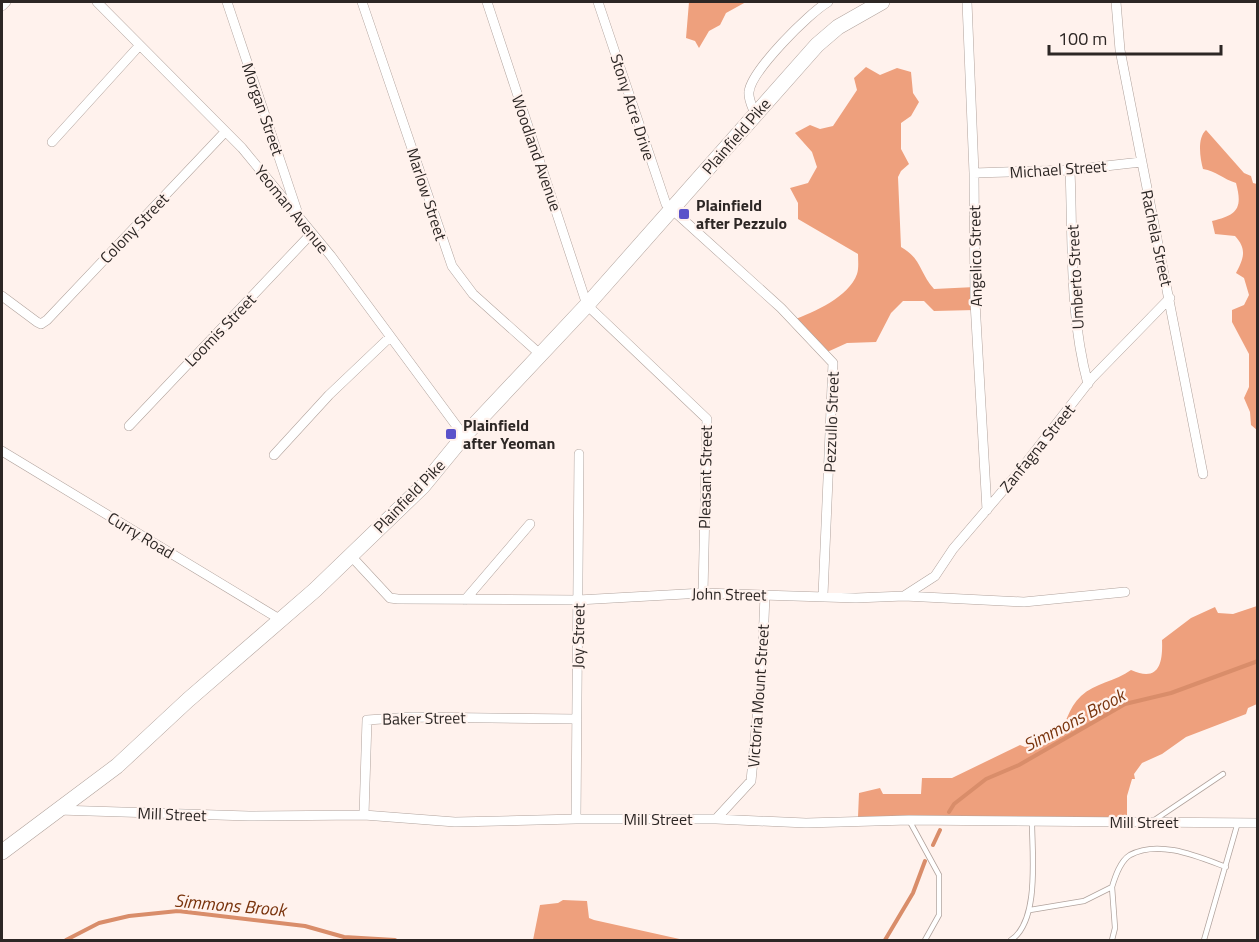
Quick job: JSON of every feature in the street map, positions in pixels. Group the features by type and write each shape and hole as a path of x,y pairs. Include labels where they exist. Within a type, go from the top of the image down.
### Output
{"main road":[{"name":"Plainfield Pike","path":"2,852 117,766 280,620 423,486 464,436 587,305 817,45 838,27 882,2"}],"street":[{"path":"2,6 6,2"},
{"name":"Yeoman Avenue","path":"97,2 225,132 299,216 464,436"},
{"name":"Morgan Street","path":"227,2 299,216"},
{"name":"Marlow Street","path":"362,2 452,266 473,294 541,355"},
{"name":"Woodland Avenue","path":"488,2 587,305"},
{"name":"Stony Acre Drive","path":"598,2 666,204 672,209"},
{"path":"755,114 748,95 751,84 779,47 828,2"},
{"name":"Angelico Street","path":"967,2 974,173 975,302 987,510"},
{"name":"Rachela Street","path":"1116,2 1120,50 1203,474"},
{"path":"52,142 139,46"},
{"name":"Colony Street","path":"2,296 41,324 225,132"},
{"name":"Michael Street","path":"974,173 1070,170 1141,162"},
{"name":"Umberto Street","path":"1070,170 1075,309 1080,355 1088,384"},
{"name":"Pezzullo Street","path":"672,209 782,308 833,363 823,595"},
{"name":"Loomis Street","path":"129,426 311,234"},
{"name":"Zanfagna Street","path":"904,596 935,576 953,549 1088,384 1170,298"},
{"name":"Pleasant Street","path":"587,305 707,419 703,593"},
{"path":"274,454 390,337"},
{"name":"Curry Road","path":"2,452 280,620"},
{"name":"Joy Street","path":"576,819 579,453"},
{"path":"465,600 530,524"},
{"name":"John Street","path":"351,555 390,598 578,600 703,593 881,598 904,596 1024,602 1125,592"},
{"name":"Victoria Mount Street","path":"716,819 751,781 762,668 765,595"},
{"name":"Baker Street","path":"364,815 367,720 412,717 577,719"},
{"name":"Mill Street","path":"58,810 249,816 364,815 455,822 716,819 806,823 909,820 1257,823"}],"lane":[{"path":"1150,822 1223,774"},
{"path":"909,820 939,875 939,915 925,940"},
{"path":"1011,940 1018,936 1030,910 1032,822"},
{"path":"1203,940 1238,822"},
{"path":"1112,940 1115,928 1112,887 1117,872 1130,856 1150,850 1183,852 1226,867"},
{"path":"1030,910 1084,901 1112,887"}],"shaded area":[{"path":"689,2 746,2 726,13 720,25 709,31 699,48 695,41 686,38"},
{"path":"866,67 880,75 897,68 911,72 913,93 919,102 911,116 901,123 901,149 909,164 898,177 901,247 917,261 934,289 975,287 975,310 934,311 924,301 903,301 891,313 876,342 847,343 825,353 793,320 830,303 847,290 857,274 858,254 798,219 798,203 790,188 808,183 817,167 812,152 795,133 810,125 820,129 833,126 857,90 854,78"},
{"path":"1206,130 1244,173 1251,176 1253,183 1257,184 1257,430 1251,425 1250,412 1244,398 1249,387 1249,354 1232,322 1232,310 1244,305 1249,295 1244,278 1236,273 1241,263 1243,249 1235,236 1215,234 1212,221 1236,210 1238,192 1236,183 1203,169 1200,143"},
{"path":"1257,606 1257,704 1248,708 1246,714 1186,737 1162,754 1142,763 1134,774 1135,779 1132,779 1127,796 1127,822 861,819 858,817 859,793 880,788 883,794 921,794 922,778 952,778 1020,745 1025,747 1056,740 1073,706 1081,696 1131,670 1148,674 1153,672 1162,656 1162,640 1191,618 1215,607 1218,613 1233,614"},
{"path":"563,900 587,901 589,918 594,920 684,940 533,940 540,905 558,903"}],"waterway":[{"name":"Simmons Brook","path":"949,812 954,804 986,779 1019,765 1125,704 1171,693 1258,661"},
{"name":"Simmons Brook","path":"933,845 940,830"},
{"name":"Simmons Brook","path":"885,940 913,893 925,861"},
{"name":"Simmons Brook","path":"66,940 99,923 129,916 178,911 305,926 344,937 395,940"}],"place":[{"name":"Plainfield after Pezzulo","path":"684,214"},
{"name":"Plainfield after Yeoman","path":"451,434"}]}
